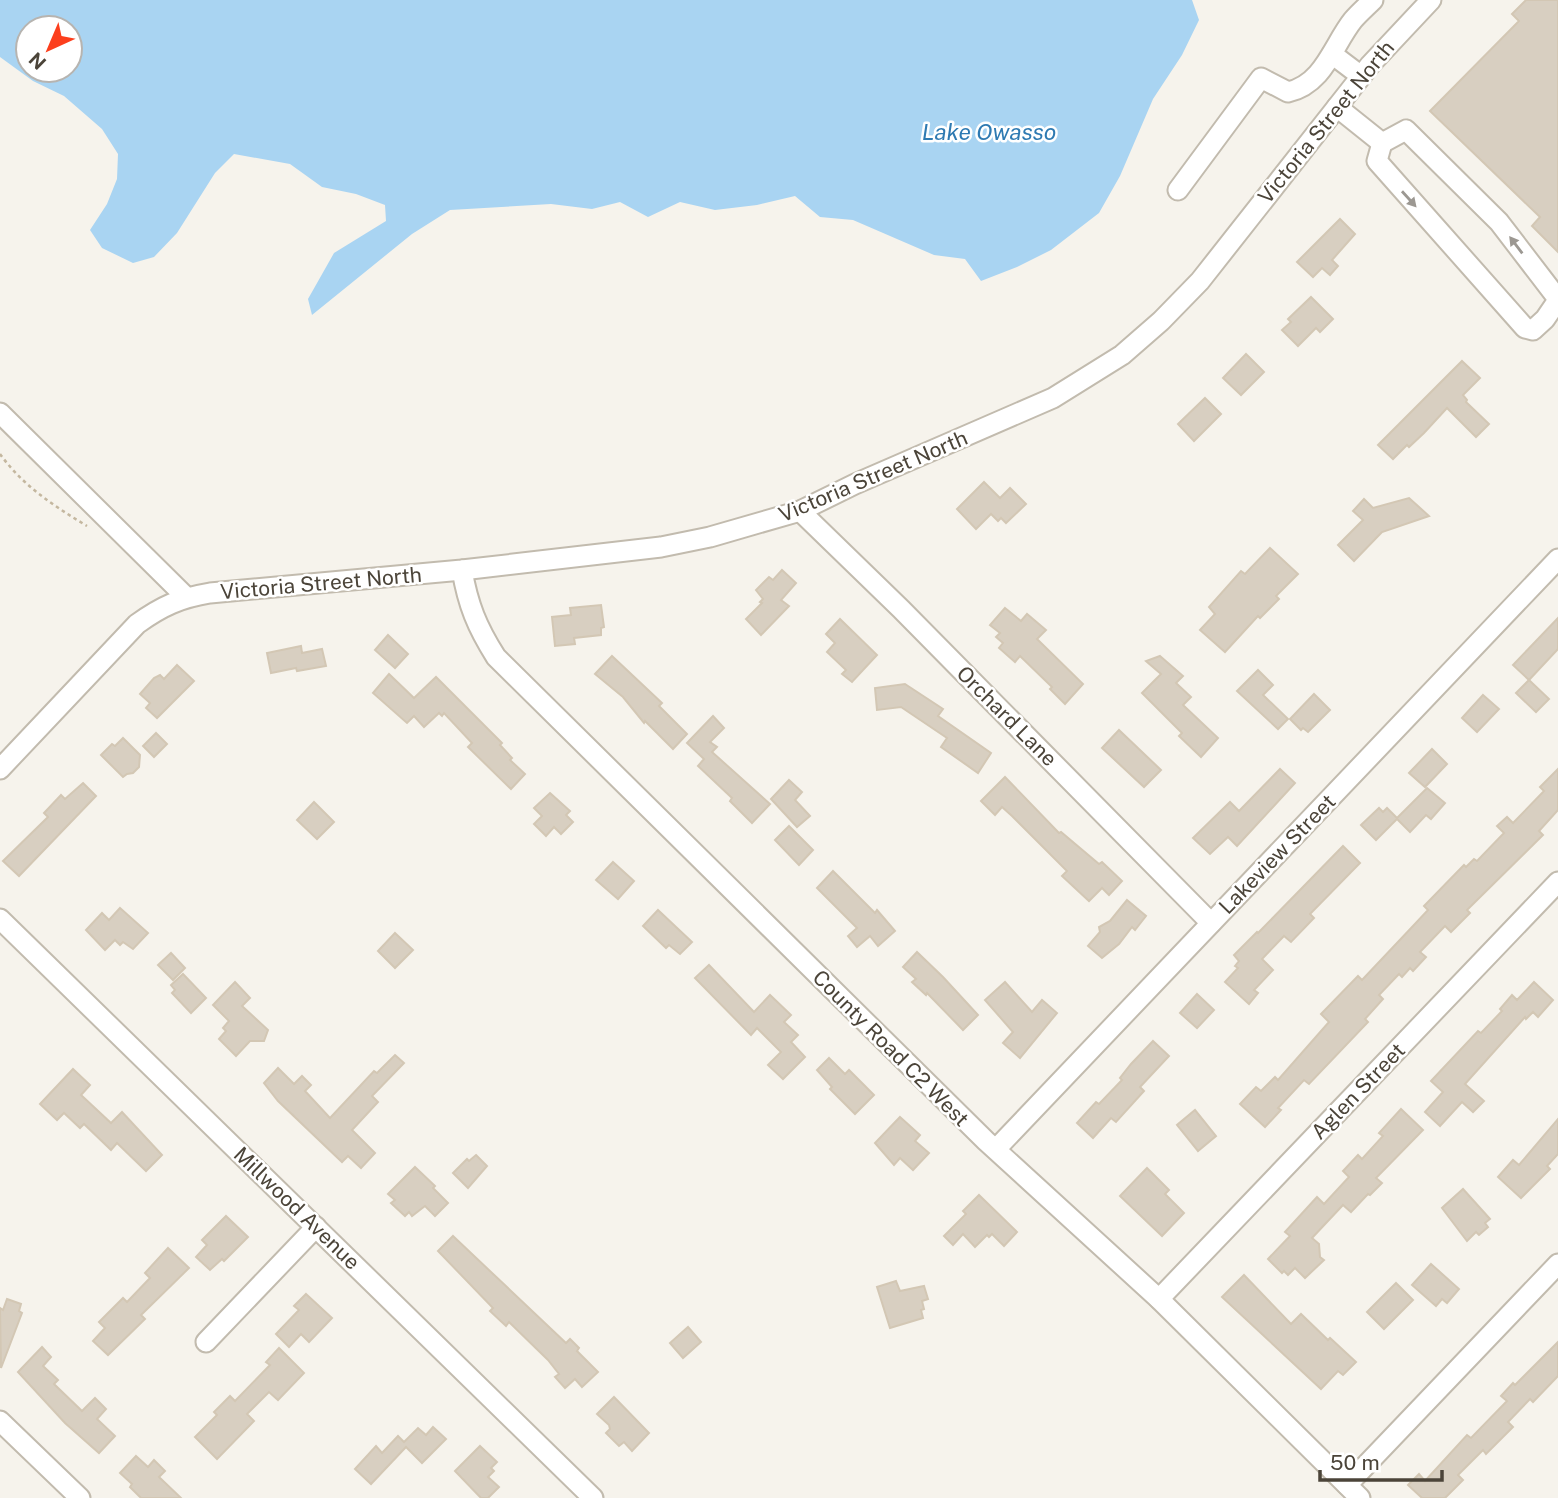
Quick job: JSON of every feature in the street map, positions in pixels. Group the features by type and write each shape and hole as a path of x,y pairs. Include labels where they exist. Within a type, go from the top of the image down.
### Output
{"street":[{"path":"1178,190 1261,78 1288,92 1309,84 1352,21 1373,0"},
{"name":"Victoria Street North","path":"0,769 136,624 160,607 186,597 462,570 661,547 710,537 800,511 855,484 1054,398 1122,355 1161,321 1200,281 1361,76 1431,0"},
{"path":"1332,54 1361,76"},
{"path":"1337,107 1382,143"},
{"path":"1406,130 1499,222 1558,299 1539,326 1533,330 1525,328 1377,161 1382,143 1406,130"},
{"path":"0,413 186,597"},
{"name":"Orchard Lane","path":"800,511 901,609 1211,923"},
{"name":"Lakeview Street","path":"996,1149 1558,559"},
{"name":"County Road C2 West","path":"462,570 468,603 482,636 496,657 996,1149 1159,1299 1354,1492"},
{"name":"Aglen Street","path":"1159,1299 1558,882"},
{"name":"Millwood Avenue","path":"0,919 593,1498"},
{"path":"206,1342 316,1227"},
{"path":"1354,1492 1558,1264"},
{"path":"0,1420 80,1498"}],"path":[{"path":"0,454 14,474 48,502 89,528"}],"water":[{"name":"Lake Owasso","path":"0,0 1192,0 1199,20 1182,55 1153,99 1120,176 1099,213 1051,250 981,281 965,259 934,255 853,220 820,217 795,196 757,205 715,210 680,202 648,217 620,202 592,209 551,204 450,210 412,234 312,315 308,299 334,253 386,221 385,205 356,194 322,187 290,164 234,154 215,173 177,233 154,257 133,263 102,248 90,230 107,204 117,179 118,154 102,129 64,96 39,84 84,84 84,14 14,14 14,67 0,57"}],"building":[{"path":"1526,0 1558,0 1558,252 1532,226 1540,217 1430,111 1519,21 1512,14"},
{"path":"1340,219 1355,234 1332,260 1338,266 1330,275 1322,268 1313,277 1297,262"},
{"path":"1311,297 1333,319 1320,332 1316,328 1298,346 1282,330 1291,322 1288,319"},
{"path":"1246,354 1264,372 1241,395 1223,378"},
{"path":"1462,361 1480,378 1463,395 1466,402 1489,424 1476,437 1447,408 1424,433 1393,459 1378,445"},
{"path":"1205,398 1221,414 1194,441 1178,424"},
{"path":"984,482 1000,498 1010,488 1026,504 1006,523 1001,518 998,521 991,514 976,529 957,509"},
{"path":"1409,498 1429,516 1382,532 1354,561 1338,545 1363,520 1353,511 1364,499 1373,508"},
{"path":"1270,548 1298,574 1276,596 1279,599 1260,618 1258,616 1225,652 1200,630 1215,614 1209,607 1241,571 1245,574"},
{"path":"782,570 796,583 781,600 789,606 761,635 746,619 762,603 760,602 763,599 756,590 769,577 773,580"},
{"path":"601,605 604,627 601,628 601,635 574,638 575,644 555,646 552,617 571,615 570,608"},
{"path":"1005,608 1021,621 1027,614 1046,630 1037,639 1083,684 1065,704 1050,689 1052,687 1020,656 1015,662 999,648 1003,643 996,637 1000,633 990,625"},
{"path":"1558,618 1558,649 1529,680 1513,665"},
{"path":"840,619 877,655 852,682 842,674 846,670 827,652 835,643 826,634"},
{"path":"388,635 408,654 395,668 375,650"},
{"path":"301,646 302,653 322,649 326,666 271,673 267,653"},
{"path":"612,656 662,703 659,706 687,734 673,749 645,721 644,723 623,697 595,674"},
{"path":"1160,656 1183,676 1176,683 1191,697 1183,705 1218,738 1201,757 1179,736 1182,733 1142,693 1161,674 1146,661"},
{"path":"177,665 194,681 157,718 146,708 150,703 140,694 154,678 160,675 164,679"},
{"path":"1258,670 1273,685 1263,695 1288,719 1278,729 1237,691"},
{"path":"389,674 414,698 436,677 502,743 500,745 512,758 510,760 525,774 511,789 468,747 472,743 444,713 442,716 439,713 424,727 414,716 407,723 373,693"},
{"path":"1529,680 1549,699 1536,712 1516,693"},
{"path":"905,684 943,709 938,716 991,753 978,773 941,747 947,738 901,707 877,710 875,688"},
{"path":"1314,694 1330,710 1308,732 1303,728 1301,730 1290,719"},
{"path":"1483,695 1499,709 1477,732 1462,718"},
{"path":"713,716 724,728 710,742 717,747 712,752 770,804 752,823 730,801 732,798 698,766 704,759 687,743"},
{"path":"1119,730 1161,770 1144,787 1102,748"},
{"path":"156,733 167,744 154,757 143,746"},
{"path":"123,738 140,755 139,767 123,777 101,755"},
{"path":"1432,749 1447,764 1425,787 1409,773"},
{"path":"1280,769 1295,783 1237,846 1228,837 1210,854 1193,838 1230,802 1239,811"},
{"path":"1558,769 1558,810 1539,831 1543,835 1467,910 1470,913 1451,932 1445,926 1420,952 1426,957 1413,971 1410,968 1402,977 1399,974 1379,995 1383,999 1365,1019 1368,1022 1309,1084 1304,1080 1278,1108 1281,1110 1265,1127 1240,1104 1256,1087 1261,1091 1275,1077 1278,1080 1329,1022 1321,1014 1358,976 1362,980 1428,910 1424,906 1464,865 1466,867 1474,859 1477,861 1504,833 1497,826 1507,817 1513,823 1544,791 1540,787"},
{"path":"1005,777 1059,833 1099,864 1102,862 1122,881 1109,895 1102,888 1089,901 1062,876 1067,871 1012,816 1002,807 995,815 981,801"},
{"path":"789,780 802,792 795,800 810,816 797,827 771,799"},
{"path":"83,783 96,796 19,876 3,861 48,817 44,813 61,795 65,799"},
{"path":"1427,788 1445,803 1431,819 1426,815 1410,832 1397,819 1376,840 1361,825 1379,808 1383,812 1387,808 1397,818"},
{"path":"550,793 570,811 566,815 573,822 561,834 554,827 546,836 534,824 542,816 534,808"},
{"path":"314,802 334,822 317,839 297,820"},
{"path":"789,826 813,850 799,865 775,840"},
{"path":"1343,846 1360,863 1310,914 1314,918 1291,942 1284,936 1262,959 1273,970 1254,990 1258,993 1249,1004 1225,982 1238,968 1235,966 1239,961 1234,955"},
{"path":"613,862 634,881 618,899 596,880"},
{"path":"833,871 875,913 877,910 895,931 878,946 870,936 857,947 848,936 857,928 817,888"},
{"path":"1127,900 1146,916 1135,930 1132,927 1119,944 1102,958 1088,946 1100,932 1099,927 1110,921"},
{"path":"120,908 148,933 133,949 123,942 120,945 115,940 105,950 86,930 102,913 109,920"},
{"path":"658,910 692,942 680,954 669,945 666,948 643,926"},
{"path":"395,933 413,950 395,968 378,951"},
{"path":"917,952 978,1015 963,1030 927,993 926,995 912,982 916,979 903,967"},
{"path":"171,953 185,968 173,980 158,965"},
{"path":"709,965 754,1012 770,995 791,1015 784,1022 798,1035 791,1042 805,1057 783,1079 768,1065 781,1052 757,1028 751,1035 695,978"},
{"path":"183,974 206,998 191,1013 172,993 175,990 171,985"},
{"path":"235,982 250,998 242,1006 268,1030 264,1041 250,1041 236,1056 219,1039 226,1031 223,1028 229,1021 213,1005"},
{"path":"1005,982 1032,1012 1042,1000 1057,1013 1020,1058 1003,1043 1013,1032 985,1000"},
{"path":"1534,982 1553,1000 1538,1017 1533,1012 1526,1019 1525,1017 1465,1084 1484,1101 1473,1112 1462,1102 1440,1126 1425,1112 1443,1092 1431,1081 1478,1031 1481,1033 1502,1011 1500,1009 1512,995 1517,1000"},
{"path":"1197,994 1214,1010 1197,1028 1180,1013"},
{"path":"1153,1041 1169,1056 1140,1087 1144,1091 1116,1122 1111,1118 1093,1138 1077,1123 1122,1080 1120,1078 1131,1064"},
{"path":"395,1055 404,1063 372,1096 378,1102 352,1130 375,1153 361,1168 348,1156 342,1162 278,1101 264,1083 278,1068 294,1084 302,1076 311,1085 305,1091 330,1118 374,1071 377,1073"},
{"path":"829,1058 845,1074 849,1070 874,1095 855,1114 830,1089 832,1087 817,1070"},
{"path":"73,1069 90,1085 81,1095 111,1123 122,1112 162,1155 146,1171 117,1143 111,1150 84,1124 80,1128 64,1113 57,1120 40,1104"},
{"path":"1401,1109 1423,1130 1376,1178 1382,1183 1370,1195 1351,1212 1343,1205 1312,1238 1319,1244 1320,1257 1324,1260 1305,1278 1295,1268 1288,1275 1284,1271 1282,1273 1268,1259 1290,1236 1285,1232 1317,1197 1324,1204 1349,1177 1343,1171 1358,1155 1362,1159 1383,1136 1379,1133"},
{"path":"1195,1110 1216,1136 1198,1151 1177,1125"},
{"path":"900,1117 920,1135 915,1141 929,1153 913,1170 900,1158 894,1165 875,1143"},
{"path":"1558,1119 1558,1154 1547,1166 1550,1169 1521,1198 1498,1177 1513,1160 1519,1165"},
{"path":"476,1155 487,1166 468,1188 453,1173 467,1159 469,1161"},
{"path":"415,1167 448,1203 435,1216 425,1206 412,1216 409,1212 405,1216 391,1203 395,1200 388,1194"},
{"path":"1147,1168 1169,1190 1165,1194 1184,1213 1162,1236 1120,1196"},
{"path":"1463,1189 1490,1219 1485,1223 1488,1227 1479,1235 1476,1232 1467,1241 1442,1208"},
{"path":"979,1195 1017,1232 1004,1246 992,1234 989,1237 987,1235 975,1247 963,1234 953,1245 944,1236 966,1214 963,1211"},
{"path":"226,1216 248,1237 224,1261 222,1259 210,1270 196,1257 207,1245 202,1240"},
{"path":"453,1236 566,1343 570,1339 579,1348 577,1351 598,1372 582,1387 575,1379 565,1388 555,1377 559,1374 548,1360 509,1322 506,1326 490,1311 493,1308 438,1251"},
{"path":"168,1248 189,1268 141,1315 145,1319 108,1355 93,1341 105,1328 99,1322 123,1298 127,1302 150,1278 145,1273"},
{"path":"1431,1264 1459,1289 1447,1303 1442,1299 1436,1306 1412,1285"},
{"path":"1244,1275 1291,1324 1301,1314 1356,1362 1343,1375 1338,1371 1321,1389 1222,1297"},
{"path":"896,1281 900,1291 924,1286 928,1299 922,1301 923,1318 890,1328 877,1287"},
{"path":"1396,1283 1413,1300 1384,1329 1367,1312"},
{"path":"306,1294 332,1318 309,1342 301,1334 289,1347 276,1334 299,1310 294,1306"},
{"path":"7,1299 21,1304 19,1311 22,1313 1,1368 0,1308 3,1310"},
{"path":"688,1327 701,1342 683,1358 670,1343"},
{"path":"1558,1342 1558,1376 1533,1402 1530,1399 1508,1422 1513,1427 1486,1454 1483,1450 1458,1475 1463,1480 1445,1498 1422,1498 1408,1485 1419,1474 1425,1481 1467,1435 1471,1438 1507,1401 1501,1396"},
{"path":"42,1347 51,1357 43,1366 58,1380 54,1384 82,1411 95,1398 106,1409 97,1419 115,1436 99,1453 65,1423 18,1372"},
{"path":"279,1348 304,1373 278,1400 269,1392 247,1414 254,1421 217,1459 195,1437 217,1415 214,1412 230,1396 235,1401 270,1365 266,1362"},
{"path":"614,1397 649,1433 632,1451 624,1442 619,1446 606,1433 610,1429 609,1425 597,1414"},
{"path":"433,1427 446,1439 422,1463 406,1447 371,1484 355,1469 376,1446 382,1453 398,1436 404,1442 418,1428 426,1435"},
{"path":"480,1446 497,1462 488,1477 499,1487 488,1498 481,1498 455,1471"},
{"path":"136,1456 148,1467 154,1460 165,1471 159,1477 181,1498 141,1498 130,1487 132,1484 120,1473"}]}
